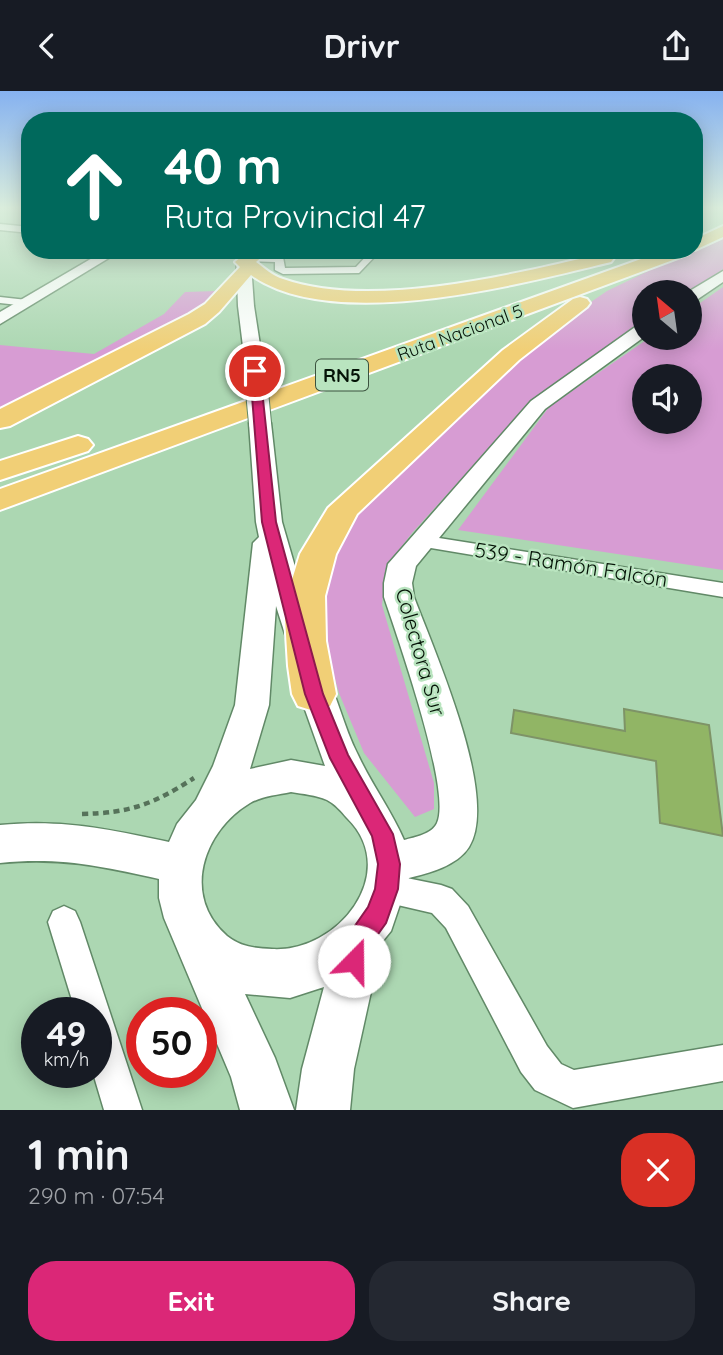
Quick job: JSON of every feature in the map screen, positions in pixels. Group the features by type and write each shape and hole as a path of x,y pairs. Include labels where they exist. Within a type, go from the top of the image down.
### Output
{"highway":[{"path":"0,420 197,319 212,308 248,259 263,279 296,291 337,296 388,296 523,277 597,259"},
{"name":"Ruta Nacional 5","path":"144,422 517,298 622,259"},
{"name":"Ruta Nacional 5","path":"0,500 648,259"},
{"path":"314,694 306,639 305,596 313,561 344,508 511,355 547,326 607,288 660,259"},
{"path":"0,471 105,436"}],"main road":[{"path":"188,926 206,950 234,968 266,976 301,973 333,960 360,939 377,915 388,876 382,834 340,758 314,694 269,522 248,259"},
{"path":"702,290 723,275"},
{"path":"0,319 27,303"},
{"name":"Colectora Sur","path":"388,876 438,849 454,834 460,820 458,788 447,743 399,597 398,583 402,564 538,405 632,338"},
{"path":"267,1110 257,1076 188,926 179,895 181,864 203,794 231,769 252,705 269,522"},
{"path":"203,794 234,792 262,781 291,776 320,780 346,791 368,809"},
{"path":"0,844 30,841 83,843 181,864"},
{"path":"323,1110 328,1069 360,939"}],"street":[{"path":"0,300 27,303 101,259"},
{"path":"248,259 280,259 280,270 283,271 359,269 368,259"},
{"name":"539 - Ramón Falcón","path":"419,541 723,590"},
{"path":"388,876 441,900 457,917 534,1059 548,1077 573,1089 723,1063"},
{"path":"64,922 88,997"},
{"path":"112,1075 123,1110"}],"path":[{"path":"68,813 123,814 157,803 203,794"}],"shaded area":[{"path":"723,256 723,269 702,284 702,280 632,280 632,332 530,403 412,533 386,567 382,605 434,783 434,809 415,817 364,753 339,693 318,621 343,521 531,343 607,291 673,259"},
{"path":"723,287 723,570 458,530 549,407 632,350 702,350 702,302"},
{"path":"217,291 202,311 0,415 0,345 94,354 164,314 185,292"}],"building":[{"path":"624,709 709,725 723,836 660,823 656,761 511,733 514,710 625,731"}],"route":[{"path":"255,371 269,522 314,694 340,758 382,834 389,864 387,889 377,915 360,939 354,961"}]}
